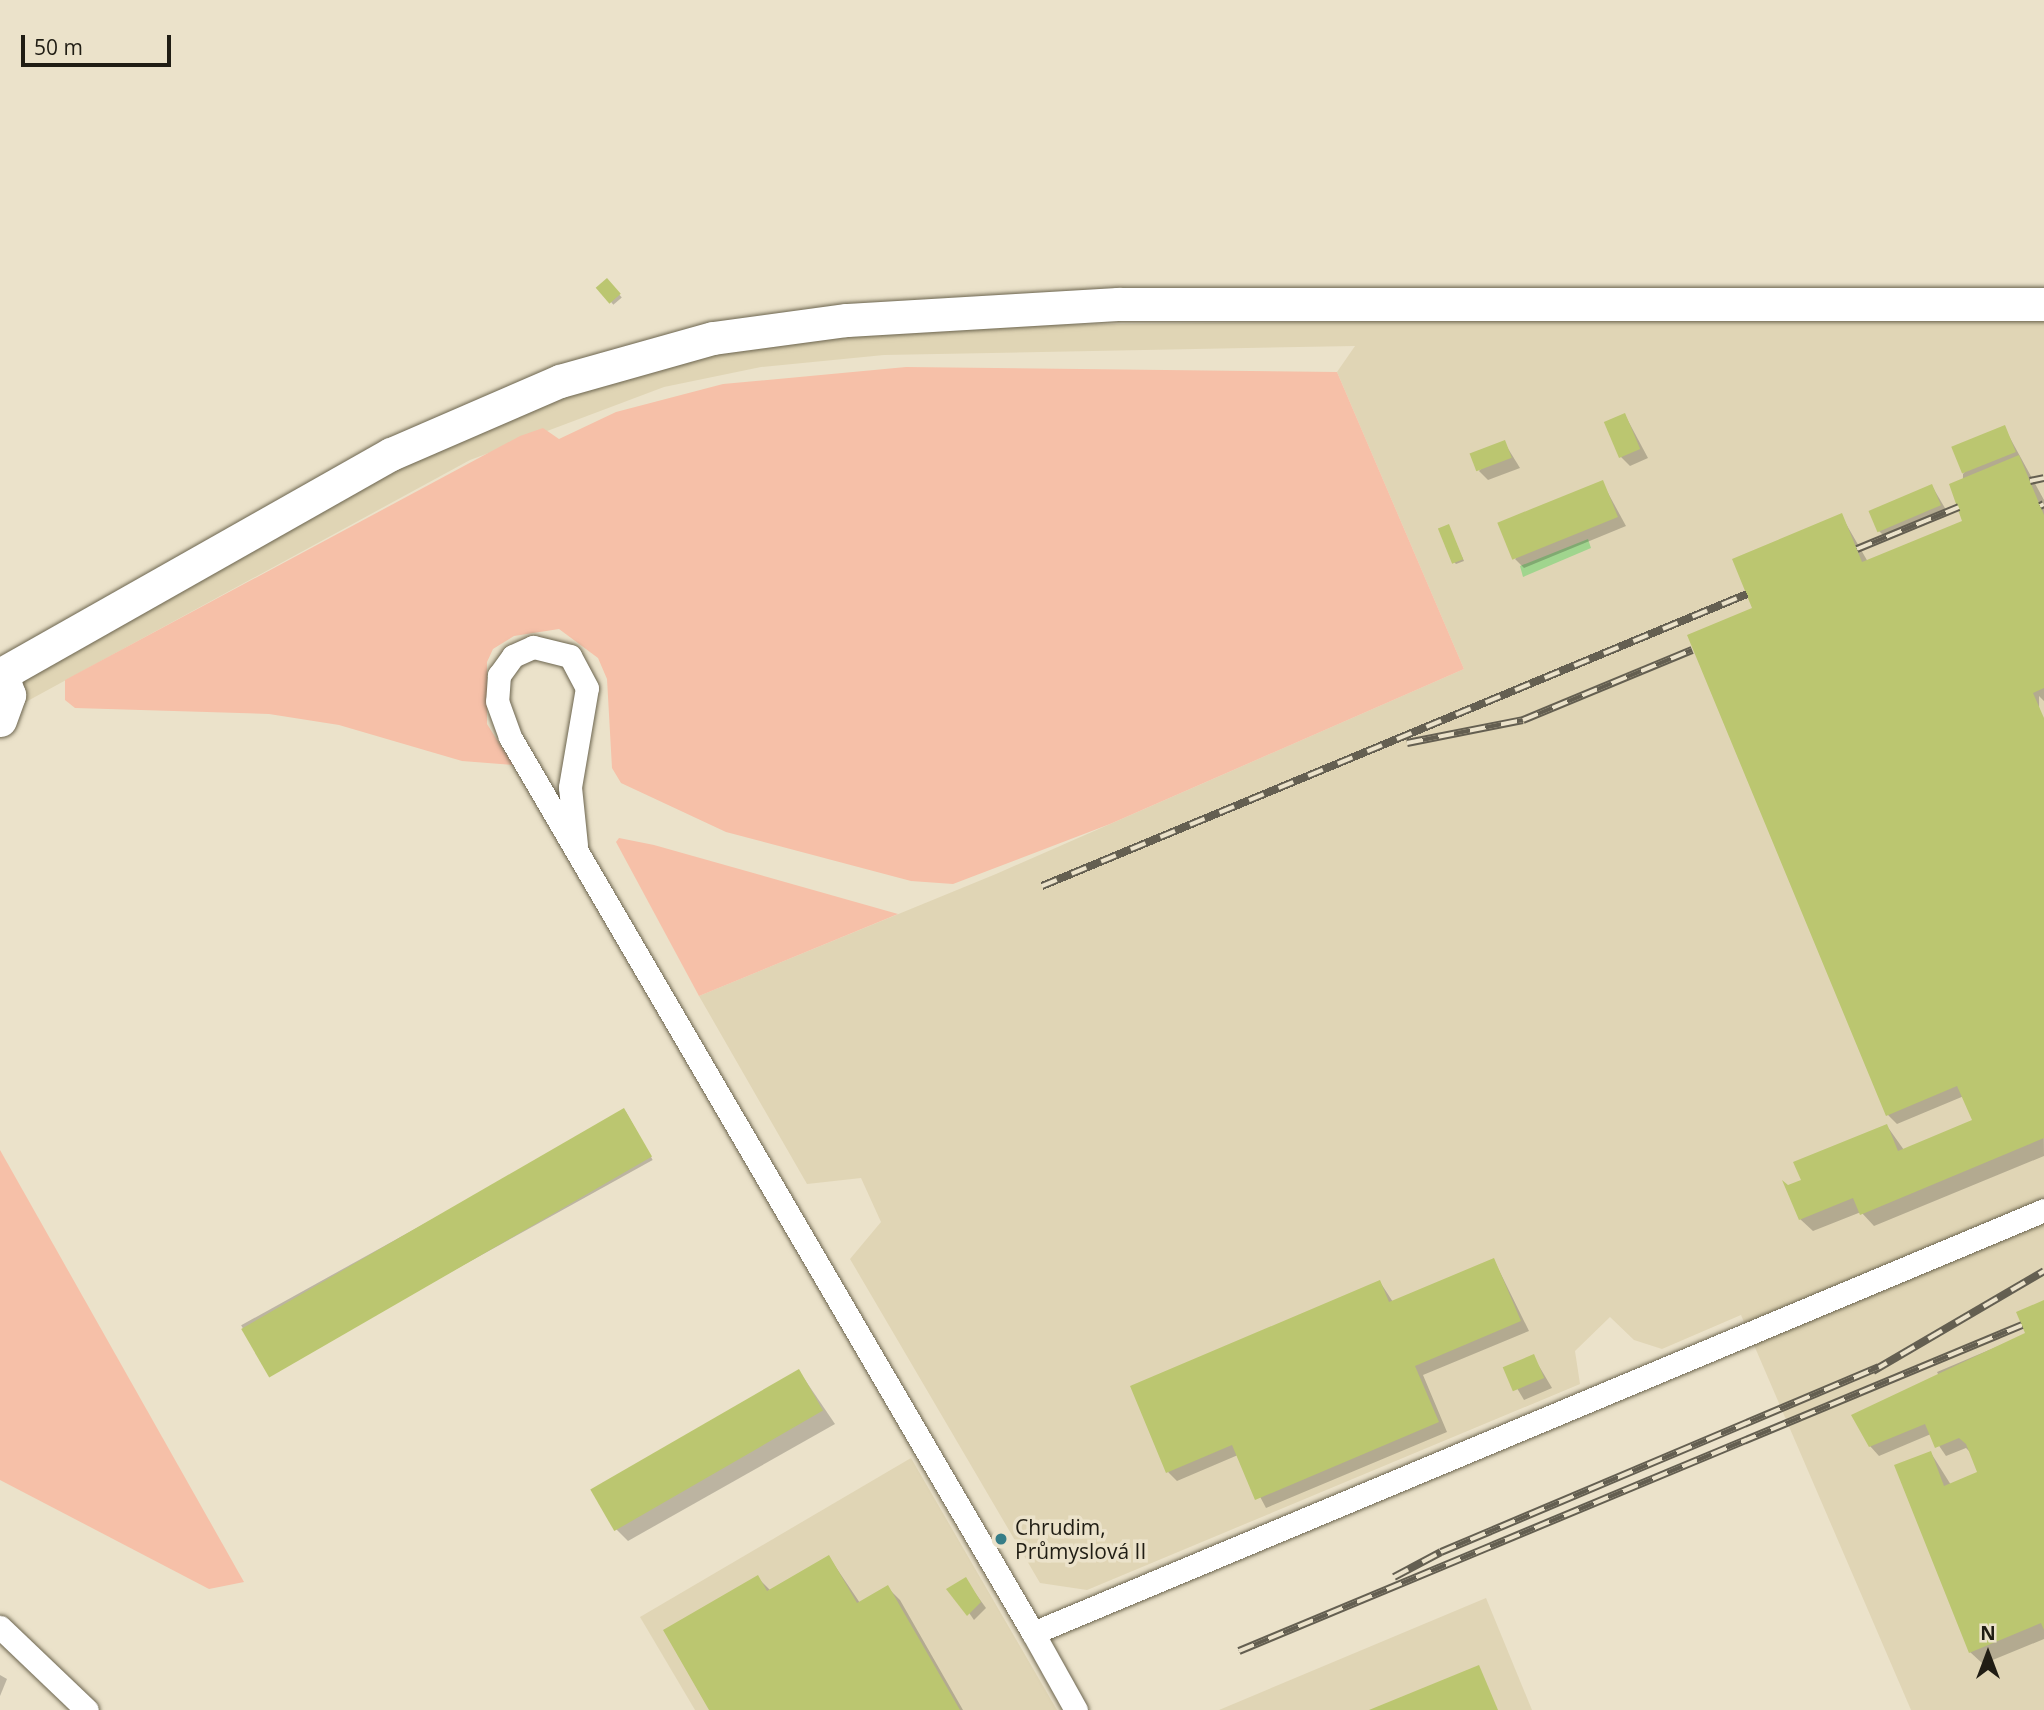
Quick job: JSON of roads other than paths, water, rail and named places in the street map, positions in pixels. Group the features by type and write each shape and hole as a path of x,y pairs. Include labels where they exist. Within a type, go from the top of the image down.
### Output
{"street":[{"path":"0,720 9,695 1,675 391,454 560,381 713,338 847,320 1131,304 2044,304"},
{"path":"576,845 569,794 587,688 570,656 533,647 504,665 497,701 510,737 576,845 1076,1710"},
{"path":"1033,1633 2044,1210"},
{"path":"0,1627 87,1710"}],"railway":[{"path":"2030,481 2044,478"},
{"path":"2040,506 2044,504"},
{"path":"1857,549 1959,507"},
{"path":"1042,886 1747,594"},
{"path":"1407,743 1523,720 1692,650"},
{"path":"1873,1371 2044,1271"},
{"path":"1239,1651 2022,1325"},
{"path":"1394,1577 1441,1552 1879,1367"}],"place":[{"name":"Chrudim, Průmyslová II","path":"1001,1539"}]}
